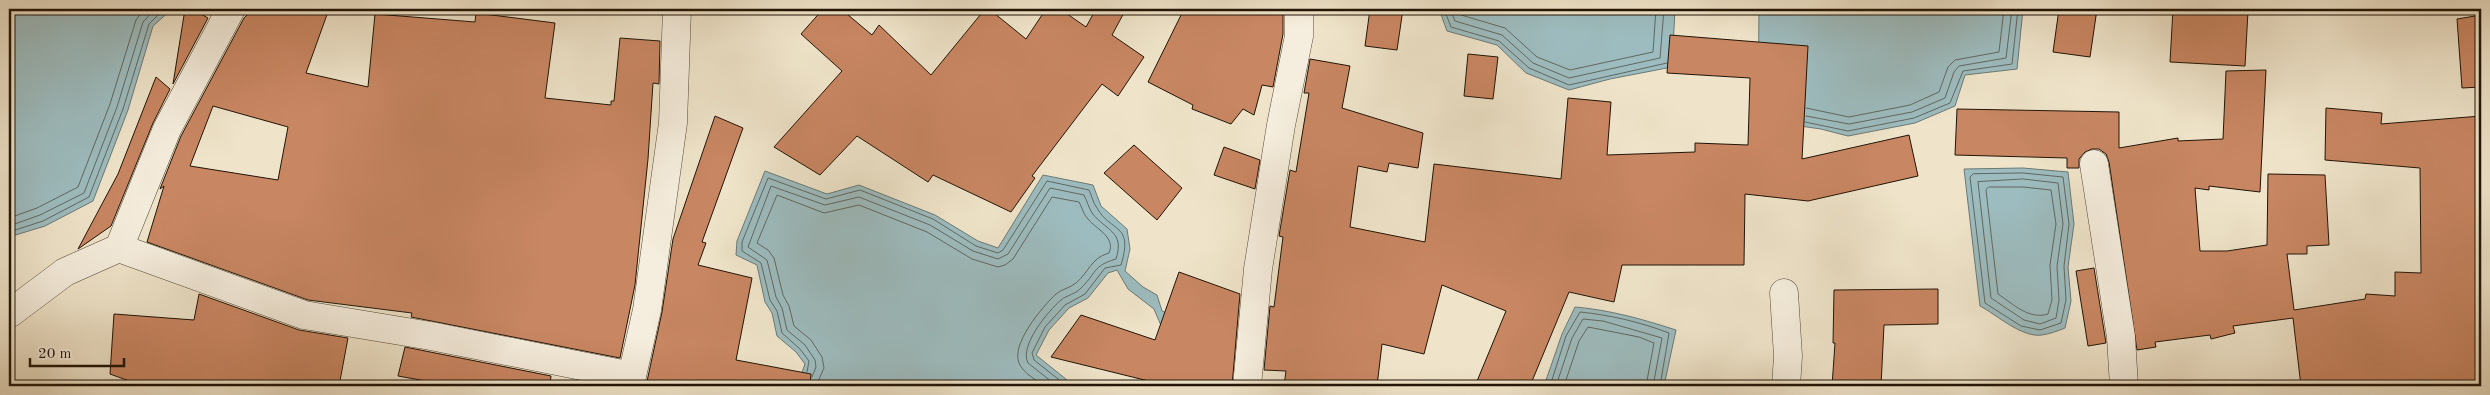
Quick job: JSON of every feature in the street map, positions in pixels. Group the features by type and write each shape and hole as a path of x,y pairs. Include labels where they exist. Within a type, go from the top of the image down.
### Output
{"street":[{"path":"119,248 167,129 231,9"},
{"path":"9,314 65,272 119,248 304,314 431,336 631,381 647,310 673,123 677,9"},
{"path":"1247,386 1258,269 1281,125 1299,36 1299,9"},
{"path":"2094,164 2121,338 2124,386"},
{"path":"1784,292 1788,356 1786,386"}],"water":[{"path":"9,9 172,9 153,26 128,110 93,201 45,226 9,237"},
{"path":"1439,9 1675,9 1672,67 1610,79 1569,90 1526,73 1497,45 1447,31"},
{"path":"1759,9 2023,9 2017,69 1965,75 1955,106 1915,123 1848,136 1821,129 1758,120"},
{"path":"2023,168 2068,172 2074,224 2068,267 2071,301 2065,328 2042,335 2034,335 2018,330 1980,306 1964,169"},
{"path":"765,171 827,194 859,185 935,215 978,241 998,248 1043,175 1093,185 1101,206 1127,229 1130,249 1125,271 1143,287 1157,295 1162,311 1221,336 1162,328 1154,309 1128,289 1117,270 1108,273 1088,298 1069,308 1049,330 1036,355 1072,384 1082,386 797,386 805,364 796,352 777,336 772,313 765,302 757,265 736,255 737,241"},
{"path":"1575,307 1601,310 1676,330 1664,386 1544,386 1562,334"}],"building":[{"path":"185,9 192,9 208,18 173,84"},
{"path":"253,9 329,9 306,73 368,87 375,14 475,22 476,13 555,23 545,98 611,105 611,101 614,101 620,38 660,41 659,84 653,83 648,159 635,285 620,358 411,317 412,313 308,300 147,242 164,186 160,189 181,136 244,18","holes":["213,106 288,127 278,180 190,166"]},
{"path":"823,9 841,9 872,35 879,25 931,75 985,9 989,9 1026,39 1046,9 1060,9 1086,27 1096,9 1126,9 1112,35 1144,57 1118,96 1102,84 1032,176 1035,178 1011,212 933,175 928,182 857,136 820,175 774,147 842,71 801,34"},
{"path":"1184,9 1261,9 1283,14 1283,34 1273,87 1262,85 1254,115 1243,109 1231,124 1192,109 1193,105 1148,82"},
{"path":"1370,9 1403,9 1397,50 1365,46"},
{"path":"2059,9 2097,9 2090,57 2053,52"},
{"path":"2173,9 2248,11 2245,66 2170,62"},
{"path":"2481,15 2481,87 2462,88 2457,19"},
{"path":"1670,35 1808,46 1802,159 1909,135 1918,176 1808,201 1745,194 1744,265 1622,265 1614,302 1569,292 1530,386 1475,386 1506,311 1442,285 1424,354 1382,344 1377,386 1284,386 1286,371 1264,370 1270,306 1274,307 1283,237 1279,236 1290,170 1296,172 1309,93 1304,93 1310,59 1350,66 1342,108 1423,133 1418,168 1389,163 1387,172 1358,166 1350,227 1425,242 1434,164 1561,179 1568,98 1611,102 1607,155 1695,152 1695,143 1748,145 1750,78 1667,73"},
{"path":"1468,54 1498,57 1493,99 1464,96"},
{"path":"2266,70 2260,192 2209,186 2209,190 2195,188 2200,251 2227,251 2267,245 2268,174 2325,175 2329,245 2307,246 2307,254 2287,254 2294,310 2365,299 2366,294 2395,296 2395,272 2421,273 2420,168 2325,160 2326,108 2382,113 2381,124 2481,116 2481,386 2301,386 2293,318 2233,326 2235,333 2211,339 2210,335 2155,342 2156,347 2137,350 2109,162 2106,154 2099,149 2085,152 2079,159 2079,168 2067,168 2067,158 1955,155 1957,109 2119,112 2119,148 2178,138 2178,141 2223,139 2226,71"},
{"path":"156,77 170,89 153,123 111,226 78,249 118,174"},
{"path":"715,116 743,128 702,242 706,243 698,265 752,278 736,360 811,374 810,386 646,386 662,312 673,239"},
{"path":"1134,145 1182,188 1157,220 1104,173"},
{"path":"1224,147 1260,160 1255,189 1214,175"},
{"path":"2094,268 2106,343 2088,346 2076,271"},
{"path":"1179,272 1240,294 1232,386 1169,386 1051,357 1081,315 1155,340"},
{"path":"1938,289 1938,324 1884,325 1881,386 1832,386 1835,343 1833,343 1834,290"},
{"path":"199,294 299,330 348,338 339,386 143,386 110,374 114,314 194,320"},
{"path":"405,347 551,376 550,386 454,386 398,376"}]}
